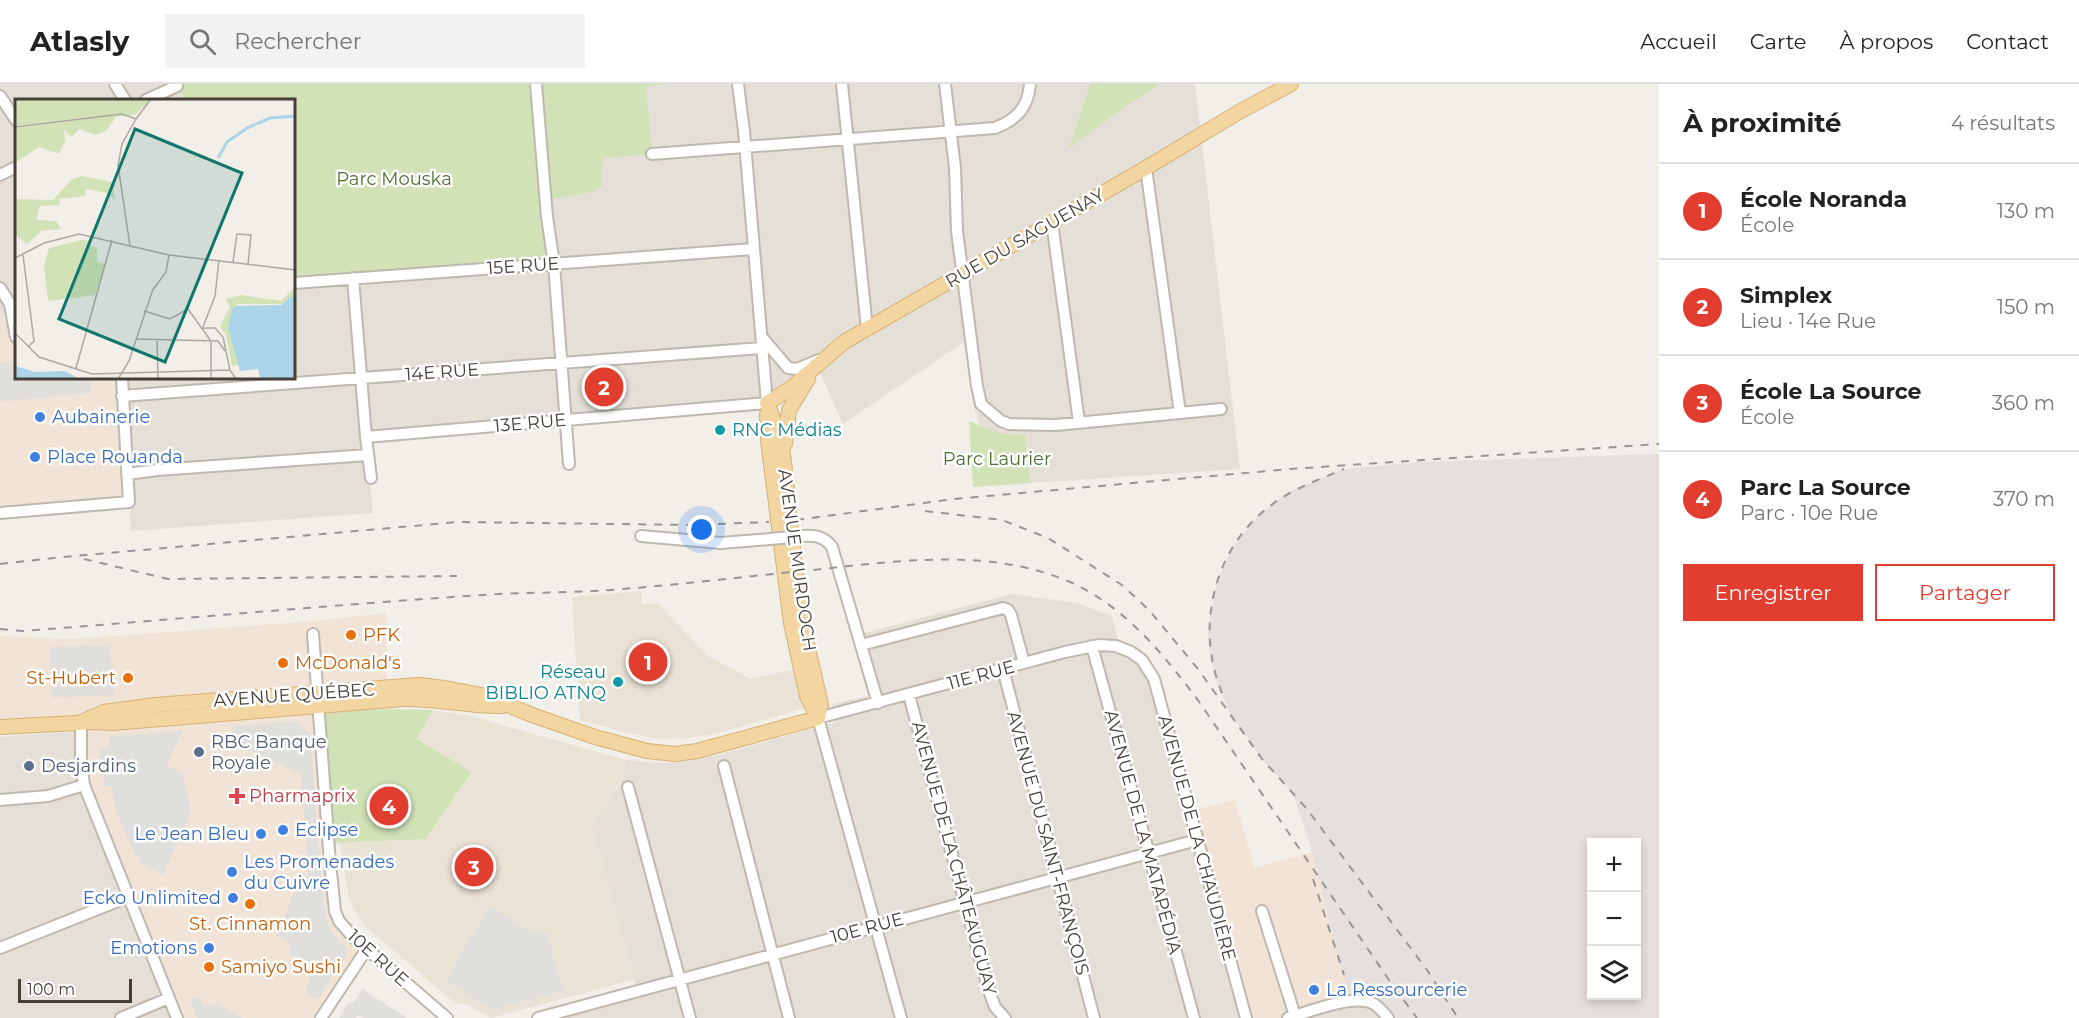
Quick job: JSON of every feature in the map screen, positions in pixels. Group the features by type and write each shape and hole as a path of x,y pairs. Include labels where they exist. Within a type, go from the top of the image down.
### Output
{"main road":[{"name":"RUE DU SAGUENAY","path":"767,402 791,388 844,342 1291,84"},
{"path":"785,470 785,439 789,410 807,381 830,354"},
{"name":"AVENUE MURDOCH","path":"767,402 780,436 796,577 803,622 821,704 818,718"},
{"name":"AVENUE MURDOCH","path":"767,402 768,440 791,623 807,696 818,718"},
{"name":"AVENUE QUÉBEC","path":"0,728 81,722 112,723 319,699 415,699 485,707 507,706 629,747 675,754 697,751 818,718"}],"street":[{"path":"115,84 124,99"},
{"path":"536,84 547,217 554,264 569,464"},
{"name":"AVENUE MURDOCH","path":"738,84 767,402"},
{"path":"842,84 867,329"},
{"path":"945,84 951,130 957,231 981,404 1001,421 1009,424 1056,425 1221,409"},
{"path":"651,154 995,128 1017,117 1023,110 1030,84"},
{"path":"148,99 177,86"},
{"path":"0,96 15,118"},
{"path":"0,175 15,168"},
{"path":"1146,168 1180,413"},
{"path":"1052,222 1079,422"},
{"name":"15E RUE","path":"296,283 753,249"},
{"path":"353,278 371,478"},
{"path":"0,288 14,308 0,314"},
{"path":"761,335 788,368 797,369 810,365 830,354"},
{"name":"14E RUE","path":"122,396 762,348"},
{"path":"0,513 129,502 122,380"},
{"name":"13E RUE","path":"366,437 767,402"},
{"path":"127,474 368,455"},
{"path":"641,536 721,543 818,536 828,542 832,547 878,703"},
{"path":"861,645 1003,608 1011,615 1024,663"},
{"name":"10E RUE","path":"313,634 335,911 345,930 447,1018"},
{"name":"11E RUE","path":"818,718 1092,646 1116,646 1131,652 1142,660"},
{"name":"AVENUE DE LA MATAPÉDIA","path":"1092,646 1194,1018"},
{"name":"AVENUE DE LA CHAUDIÈRE","path":"1142,660 1154,679 1246,1018"},
{"name":"AVENUE DU SAINT-FRANÇOIS","path":"1003,669 1094,1018"},
{"name":"AVENUE DE LA CHÂTEAUGUAY","path":"909,694 992,999 995,1007 1005,1018"},
{"name":"AVENUE MURDOCH","path":"818,718 901,1018"},
{"path":"81,722 81,763 84,785 177,1018"},
{"path":"724,766 789,1018"},
{"path":"0,800 48,796 84,785"},
{"path":"628,787 690,1018"},
{"name":"10E RUE","path":"537,1018 1197,840"},
{"path":"0,948 128,897"},
{"path":"1262,911 1291,1017 1350,1002 1368,1002 1375,1005 1388,1018"},
{"path":"321,1018 366,950"},
{"path":"121,1018 169,998"}],"shaded area":[{"path":"0,84 176,84 184,99 15,99 15,331 11,309 0,314"},
{"path":"665,84 1090,84 1070,147 1126,106 1161,84 1195,84 1240,469 1031,483 1025,435 993,432 980,425 974,408 964,342 843,424 819,371 778,406 366,440 373,513 131,531 122,380 296,380 296,282 546,199 592,192 601,164 646,87"},
{"name":"Place Rouanda","path":"11,309 15,331 15,380 122,380 129,502 0,513 0,314"},
{"path":"15,361 15,380 90,380 91,393 0,402 0,363"},
{"path":"1659,454 1659,1018 1388,1018 1375,1005 1350,1002 1312,852 1293,793 1262,759 1230,713 1217,682 1209,650 1208,626 1217,582 1232,548 1257,517 1291,491 1344,469 1420,462"},
{"path":"641,591 642,604 658,604 708,656 751,679 796,669 808,707 719,733 687,738 660,739 580,720 572,597"},
{"path":"1012,594 1077,603 1112,616 1120,648 1131,652 1154,679 1246,1018 538,1018 637,991 592,825 620,785 626,760 656,763 686,761 718,755 836,722 832,704 868,696 853,636"},
{"path":"386,613 387,681 313,689 329,901 333,921 341,932 366,950 321,1018 177,1018 84,785 81,722 0,724 0,636 74,639 316,621"},
{"path":"110,645 114,695 52,698 49,647"},
{"path":"433,710 470,716 626,760 620,785 592,825 635,979 491,1018 464,1003 456,1004 364,925 353,908 348,892 339,842 427,839 472,773 415,739"},
{"path":"295,721 310,733 323,901 329,927 334,936 349,951 318,999 305,993 314,967 287,953 291,943 277,936 301,874 308,877 301,774 233,743 232,726"},
{"path":"183,730 166,765 183,774 191,814 163,875 139,862 141,856 135,855 115,808 111,786 104,786 100,747 109,747 109,737"},
{"path":"81,731 177,1018 0,1018 0,737"},
{"path":"1235,800 1254,868 1312,852 1350,1002 1288,1018 1246,1018 1189,811"},
{"path":"490,906 534,934 546,932 563,990 491,1010 446,980"},
{"path":"362,989 407,1018 364,1018 358,1015 356,1018 339,1018 348,1004 354,1002"},
{"path":"200,997 204,1006 218,1004 242,1018 197,1018 190,1000"},
{"path":"1360,1001 1388,1018 1288,1018"}],"green space":[{"name":"Parc Mouska","path":"176,84 665,84 646,87 652,154 605,158 601,165 602,186 592,192 546,200 554,264 296,283 296,99 184,99"},
{"path":"1090,84 1161,84 1126,106 1069,148"},
{"name":"Parc Laurier","path":"969,421 1002,433 1025,435 1031,483 973,487"},
{"path":"433,710 416,739 472,772 426,839 329,843 325,711"}],"railway":[{"path":"796,520 954,499 1290,469 1659,444"},
{"path":"1222,693 1214,668 1210,642 1210,617 1214,591 1235,544 1250,524 1278,500 1344,469"},
{"path":"925,511 1002,520 1048,538 1122,585 1149,610 1198,669 1262,759 1307,809 1427,970 1458,1018"},
{"path":"0,564 458,522 692,525 769,522"},
{"path":"84,559 168,579 457,576"},
{"path":"0,629 23,631 439,598 607,590 910,561 975,560 1039,571 1090,592 1126,619 1158,650 1200,703 1417,1018"},
{"path":"1313,879 1344,975"}],"place":[{"name":"Simplex","path":"604,387"},
{"name":"Aubainerie","path":"40,417"},
{"name":"RNC Médias","path":"720,430"},
{"name":"Place Rouanda","path":"35,457"},
{"name":"PFK","path":"351,635"},
{"name":"École Noranda","path":"648,662"},
{"name":"McDonald's","path":"283,663"},
{"name":"St-Hubert","path":"128,678"},
{"name":"Réseau BIBLIO ATNQ","path":"618,682"},
{"name":"RBC Banque Royale","path":"199,752"},
{"name":"Desjardins","path":"29,766"},
{"name":"Pharmaprix","path":"237,796"},
{"name":"Parc La Source","path":"389,806"},
{"name":"Eclipse","path":"283,830"},
{"name":"Le Jean Bleu","path":"261,834"},
{"name":"École La Source","path":"474,867"},
{"name":"Les Promenades du Cuivre","path":"232,872"},
{"name":"Ecko Unlimited","path":"233,898"},
{"name":"St. Cinnamon","path":"250,904"},
{"name":"Emotions","path":"209,948"},
{"name":"Samiyo Sushi","path":"209,967"},
{"name":"La Ressourcerie","path":"1314,990"}]}
